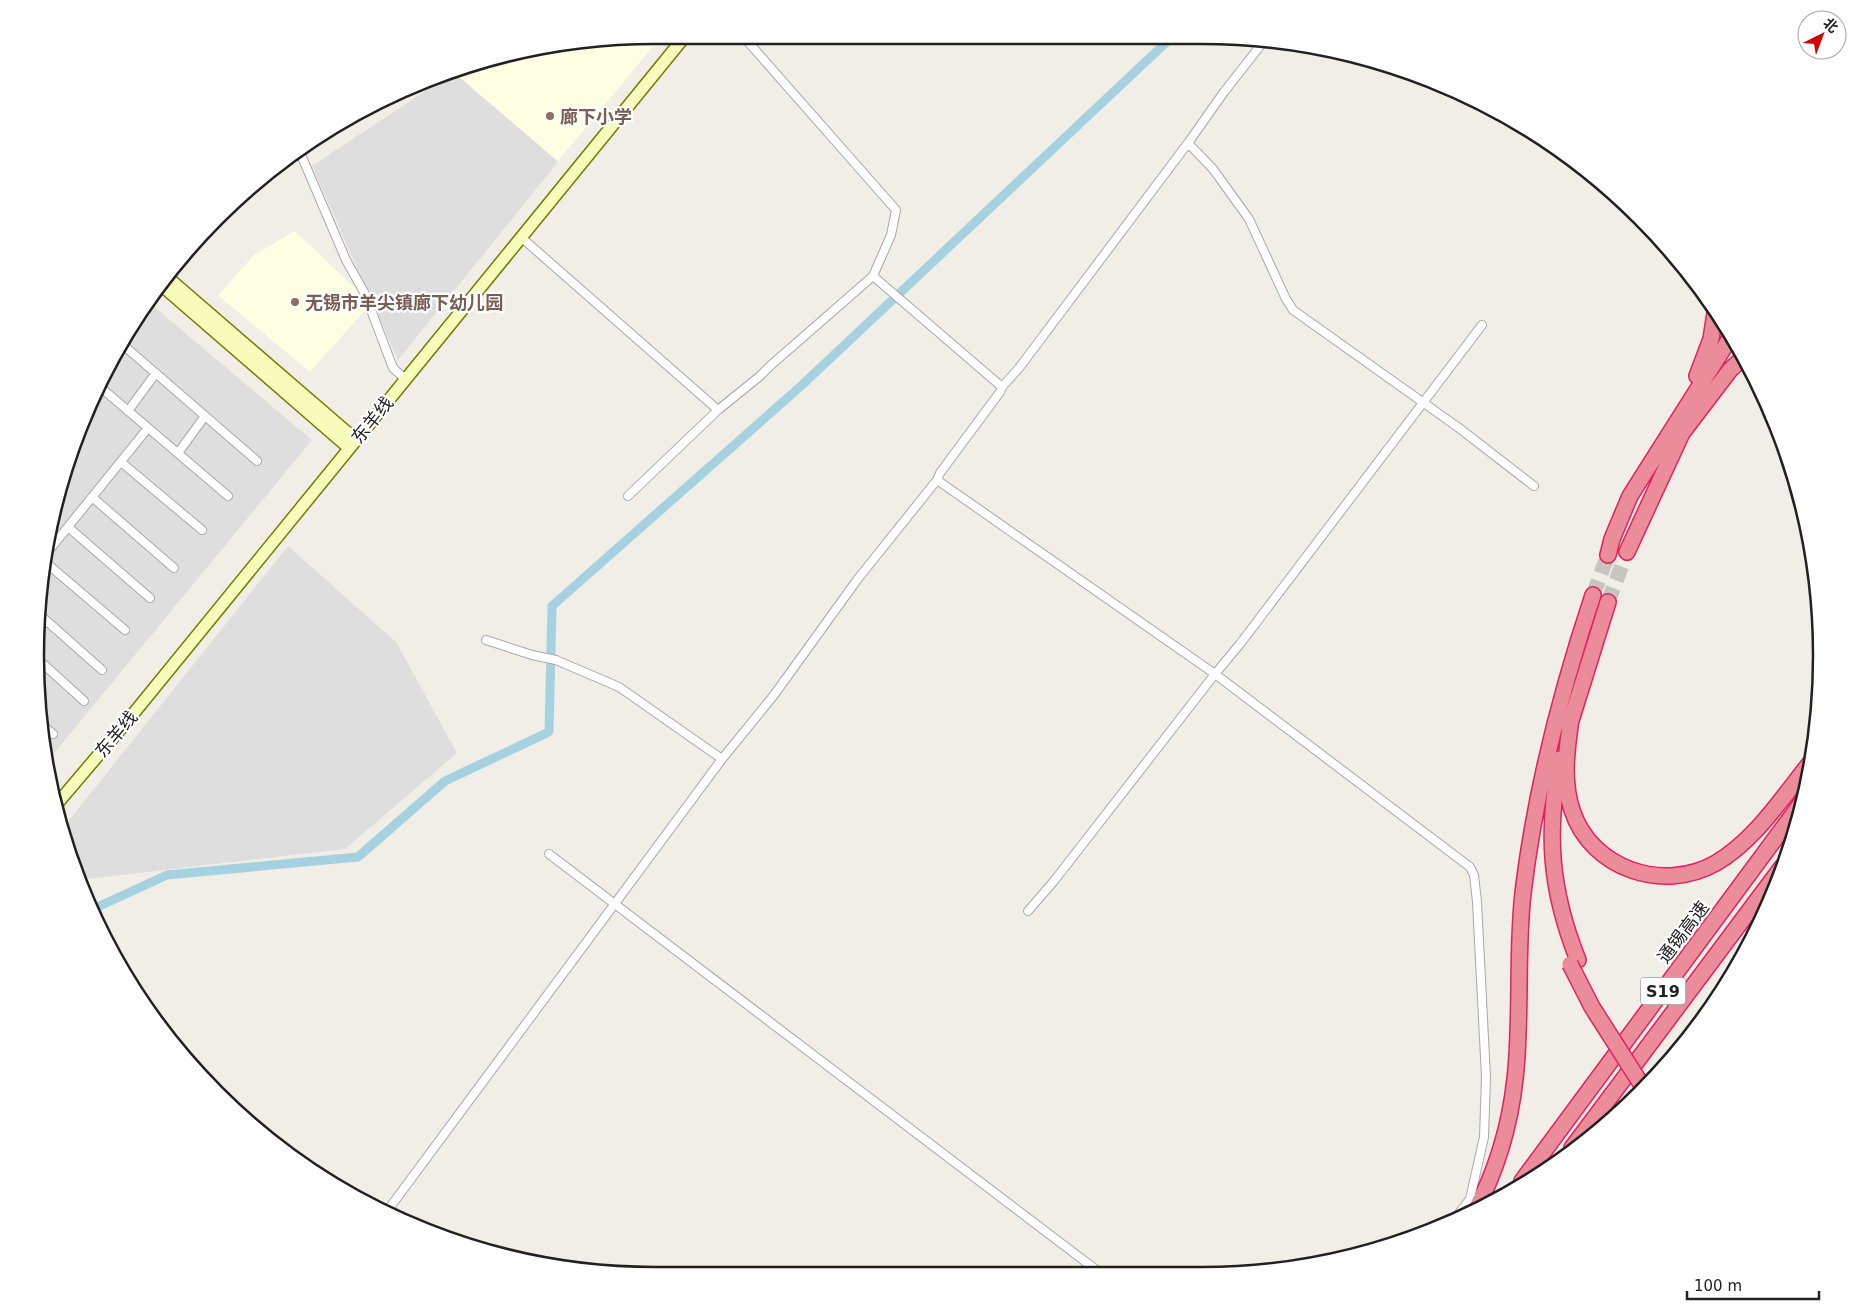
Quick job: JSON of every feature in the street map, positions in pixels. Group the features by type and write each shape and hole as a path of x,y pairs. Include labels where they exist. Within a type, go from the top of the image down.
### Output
{"highway":[{"path":"1627,552 1699,371 1711,339 1714,322"},
{"path":"1676,432 1727,344"},
{"path":"1608,555 1612,539 1630,496 1690,414 1731,349"},
{"path":"1676,432 1738,363"},
{"path":"1482,1199 1504,1140 1510,1112 1517,1053 1518,968 1523,895 1540,788 1571,663 1593,595"},
{"path":"1608,602 1560,755 1552,807 1552,862 1574,962 1646,1075"},
{"path":"1571,719 1566,770 1571,809 1578,824 1588,839 1602,854 1618,864 1649,876 1665,877 1683,874 1715,863 1747,839 1801,774"},
{"path":"1556,723 1544,822 1545,870 1557,922 1592,1007 1640,1082"},
{"name":"通锡高速","path":"1529,1171 1791,817"},
{"name":"S19","path":"1583,1134 1769,884"},
{"path":"1616,1105 1750,909"}],"main road":[{"name":"东羊线","path":"61,799 129,719 679,44"},
{"path":"172,281 352,444"},
{"path":"166,289 352,444"}],"street":[{"path":"628,496 718,410 760,376 873,276 891,235 896,210 750,44"},
{"path":"391,1207 722,759 774,695 857,580 937,480 1002,387 1019,368 1259,47"},
{"path":"1188,143 1213,169 1249,219 1286,299 1293,310 1459,428 1534,486"},
{"path":"302,157 346,260 365,294 393,368 405,379"},
{"path":"522,238 718,410"},
{"path":"873,276 1002,387"},
{"path":"1028,911 1054,881 1240,644 1482,324"},
{"path":"127,348 257,461"},
{"path":"128,411 156,373"},
{"path":"104,391 228,496"},
{"path":"178,453 205,416"},
{"path":"55,543 148,428"},
{"path":"121,462 202,530"},
{"path":"937,480 1215,674 1470,867 1474,875 1477,902 1486,1077 1484,1137 1470,1198 1462,1209"},
{"path":"92,497 174,568"},
{"path":"68,527 150,598"},
{"path":"51,567 125,630"},
{"path":"45,619 102,670"},
{"path":"486,640 532,655 556,660 619,687 722,759"},
{"path":"44,665 84,701"},
{"path":"49,730 53,734"},
{"path":"549,854 1091,1267"}],"shaded area":[{"name":"廊下小学","path":"655,44 558,161 458,76 497,65 576,49 615,45"},
{"path":"459,76 558,162 398,360 312,166 434,85"},
{"name":"无锡市羊尖镇廊下幼儿园","path":"295,231 360,293 366,309 310,372 218,295 254,255"},
{"path":"154,307 312,440 53,755 45,696 44,656 45,615 56,536 76,459 90,421 126,350"},
{"path":"288,546 396,642 457,753 345,849 86,879 67,822"}],"waterway":[{"path":"98,907 167,875 358,857 445,781 549,732 552,606 801,386 1164,44"}],"tunnel":[{"path":"1608,602 1627,552"},
{"path":"1593,595 1608,555"}],"place":[{"name":"廊下小学","path":"550,116"},
{"name":"无锡市羊尖镇廊下幼儿园","path":"295,302"}]}
